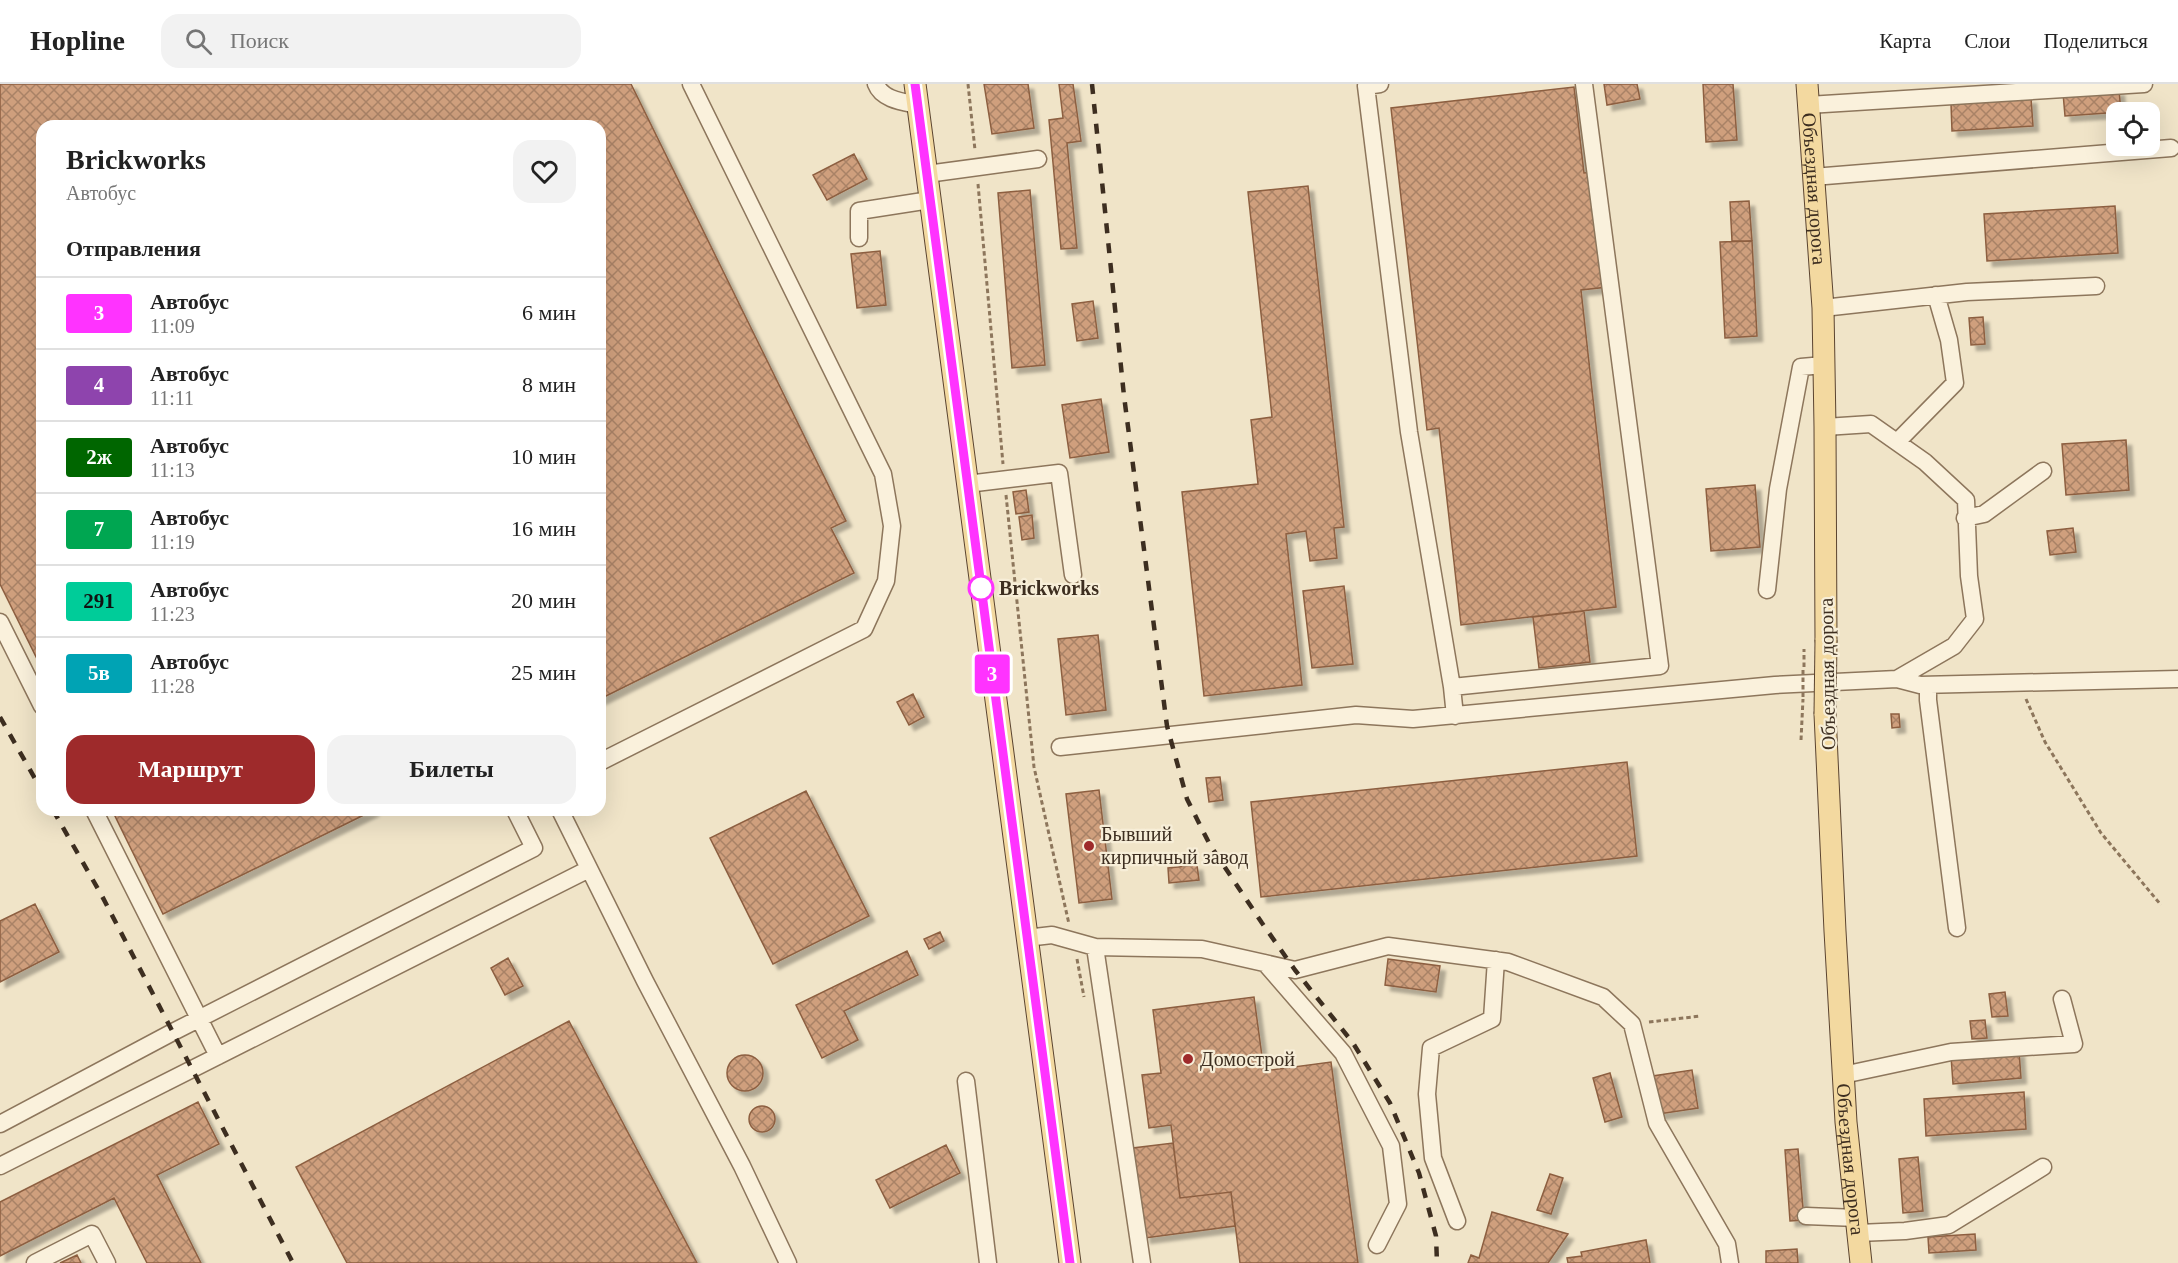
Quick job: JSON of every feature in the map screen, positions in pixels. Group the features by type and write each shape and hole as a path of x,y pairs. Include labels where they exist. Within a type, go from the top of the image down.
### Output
{"main road":[{"path":"915,84 1070,1263"},
{"name":"Объездная дорога","path":"1808,94 1822,308 1826,427 1826,714 1834,932 1843,1075 1862,1263"}],"street":[{"path":"606,759 864,629 886,581 892,526 883,474 692,84"},
{"path":"876,84 878,89 894,100 918,105"},
{"path":"1380,84 1366,86 1409,432 1455,716"},
{"path":"1452,687 1660,666 1584,84"},
{"path":"1808,94 2144,84"},
{"path":"1813,177 2171,148"},
{"path":"927,174 1038,159"},
{"path":"859,238 859,211 930,200"},
{"path":"1822,308 1936,295 2096,286"},
{"path":"1898,442 1955,383 1950,340 1936,295"},
{"path":"1767,590 1778,489 1801,367 1824,365"},
{"path":"1826,427 1871,424 1925,462 1966,500 1969,576 1975,619 1954,646 1897,679"},
{"path":"1965,518 1984,514 2043,471"},
{"path":"967,484 1059,472 1073,575"},
{"path":"0,622 36,694"},
{"path":"1060,747 1356,715 1413,719 1455,716 1775,685 1897,679 1928,685 2178,679"},
{"path":"1928,685 1957,928"},
{"path":"97,816 218,1056"},
{"path":"0,1124 199,1019 534,848 518,816"},
{"path":"563,816 645,981 742,1167 788,1263"},
{"path":"0,1166 589,869"},
{"path":"1026,938 1052,935 1095,947 1202,949 1295,970 1388,946 1508,962 1603,997 1632,1024 1657,1124 1727,1244 1730,1263"},
{"path":"1095,947 1142,1263"},
{"path":"1457,1221 1433,1158 1427,1094 1431,1048 1492,1019 1496,960"},
{"path":"1265,963 1343,1053 1391,1146 1398,1204 1377,1245"},
{"path":"1843,1075 1951,1052 2074,1044 2062,999"},
{"path":"966,1081 988,1263"},
{"path":"1806,1216 1857,1226 1905,1231 1949,1225 2043,1167"},
{"path":"34,1263 92,1234 107,1263"}],"path":[{"path":"968,84 1004,479 1034,767 1084,999"},
{"path":"1801,740 1804,649"},
{"path":"2019,684 2045,742 2101,833 2161,905"},
{"path":"1632,1024 1701,1016"}],"building":[{"path":"0,84 631,84 846,521 831,528 854,573 606,696 606,120 36,120 36,657 0,584"},
{"path":"984,84 1028,84 1034,128 992,134"},
{"path":"1059,84 1073,84 1081,141 1067,143 1077,248 1061,249 1049,120 1063,118"},
{"path":"1604,84 1637,84 1640,99 1607,105"},
{"path":"1703,84 1733,84 1737,140 1706,142"},
{"path":"1574,87 1584,173 1595,172 1608,287 1581,290 1616,607 1461,625 1439,428 1427,430 1391,108"},
{"path":"2119,90 2120,102 2106,102 2106,113 2065,116 2063,93"},
{"path":"2031,98 2033,126 1952,131 1951,104"},
{"path":"854,154 867,179 827,200 813,175"},
{"path":"1308,186 1344,527 1334,528 1337,558 1310,561 1306,531 1286,534 1302,685 1204,696 1182,492 1258,484 1251,420 1272,417 1248,192"},
{"path":"1030,190 1045,365 1012,368 998,193"},
{"path":"1749,201 1752,241 1732,241 1730,202"},
{"path":"2115,206 2118,253 1987,261 1984,214"},
{"path":"1752,241 1757,336 1725,338 1720,242"},
{"path":"880,251 886,305 857,308 851,254"},
{"path":"1093,301 1098,338 1077,341 1072,304"},
{"path":"1983,317 1985,344 1971,345 1969,318"},
{"path":"1101,399 1109,452 1070,458 1062,405"},
{"path":"2126,440 2129,490 2066,495 2062,444"},
{"path":"1755,485 1760,547 1711,551 1706,489"},
{"path":"1026,490 1029,512 1016,514 1013,492"},
{"path":"1032,515 1034,538 1022,540 1019,517"},
{"path":"2073,528 2076,552 2050,555 2047,531"},
{"path":"1344,586 1353,664 1312,668 1303,591"},
{"path":"1584,611 1590,662 1539,668 1533,617"},
{"path":"1098,635 1106,710 1066,715 1058,639"},
{"path":"913,694 924,717 909,725 897,702"},
{"path":"1891,714 1899,714 1900,727 1892,728"},
{"path":"1627,762 1637,856 1261,897 1251,802"},
{"path":"1220,777 1223,800 1209,802 1206,778"},
{"name":"Бывший кирпичный завод","path":"1099,790 1112,899 1079,903 1066,794"},
{"path":"806,791 869,916 773,964 710,838"},
{"path":"115,816 362,816 163,914"},
{"path":"1197,865 1199,880 1169,883 1168,868"},
{"path":"35,904 59,952 0,982 0,921"},
{"path":"940,932 944,941 929,949 924,939"},
{"path":"907,951 918,975 844,1011 858,1040 822,1058 796,1005"},
{"path":"508,958 523,986 505,995 491,968"},
{"path":"1388,959 1440,966 1436,992 1385,985"},
{"path":"2005,992 2008,1016 1992,1017 1989,994"},
{"path":"1254,997 1264,1071 1331,1062 1358,1263 1240,1263 1231,1192 1180,1198 1171,1125 1149,1128 1142,1075 1161,1073 1153,1010"},
{"path":"1985,1020 1987,1038 1972,1039 1970,1021"},
{"path":"569,1021 697,1263 347,1263 296,1167"},
{"path":"2019,1051 2021,1078 1953,1084 1951,1056"},
{"path":"745,1055 758,1060 763,1073 758,1086 745,1091 732,1086 727,1073 732,1060"},
{"path":"1692,1070 1698,1108 1659,1114 1653,1076"},
{"path":"1610,1073 1622,1117 1605,1122 1593,1078"},
{"path":"2024,1092 2026,1129 1926,1136 1924,1099"},
{"path":"198,1102 219,1144 157,1175 201,1263 147,1263 114,1198 0,1256 0,1202"},
{"path":"762,1106 771,1110 775,1119 771,1128 762,1132 753,1128 749,1119 753,1110"},
{"path":"1173,1143 1180,1198 1231,1192 1235,1226 1145,1238 1133,1148"},
{"path":"946,1145 960,1173 890,1208 876,1180"},
{"path":"1798,1149 1804,1220 1790,1221 1785,1150"},
{"path":"1918,1157 1923,1211 1903,1213 1899,1159"},
{"path":"1550,1174 1563,1178 1551,1214 1537,1210"},
{"path":"1492,1212 1568,1234 1548,1263 1468,1263 1471,1255 1479,1258"},
{"path":"1975,1234 1976,1250 1929,1253 1928,1237"},
{"path":"1646,1240 1650,1263 1568,1263 1567,1258 1582,1256 1581,1252"},
{"path":"1797,1249 1798,1263 1766,1263 1766,1251"},
{"path":"77,1255 81,1263 60,1263"}],"railway":[{"path":"1092,84 1124,396 1167,726 1187,799 1210,845 1262,923 1295,970 1353,1043 1390,1103 1419,1173 1436,1236 1437,1263"},
{"path":"0,717 36,780"},
{"path":"56,816 102,896 293,1263"}],"bus line":[{"name":"3","path":"915,84 1070,1263"}],"place":[{"name":"Brickworks","path":"981,588"},
{"name":"Бывший кирпичный завод","path":"1089,846"},
{"name":"Домострой","path":"1188,1059"}]}
